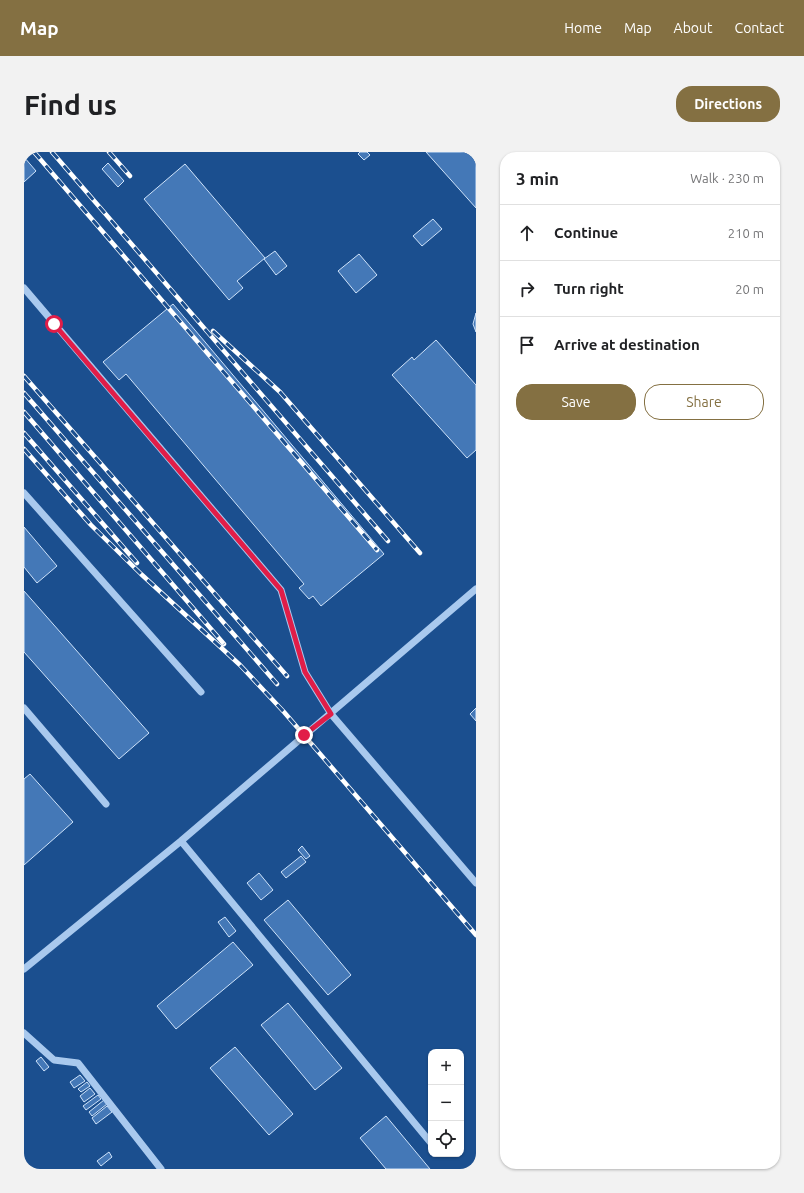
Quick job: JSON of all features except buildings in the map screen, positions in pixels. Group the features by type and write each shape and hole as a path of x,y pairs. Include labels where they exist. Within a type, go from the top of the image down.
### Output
{"lane":[{"path":"24,288 281,590 305,672 331,714 476,883"},
{"path":"24,493 201,692"},
{"path":"24,969 181,841 476,589"},
{"path":"24,708 106,804"},
{"path":"181,841 428,1139"},
{"path":"24,1033 54,1060 78,1063 161,1169"}],"railway":[{"path":"34,152 377,550"},
{"path":"52,152 388,541"},
{"path":"109,152 130,176"},
{"path":"213,331 280,392 420,553"},
{"path":"24,376 287,676"},
{"path":"24,393 277,684"},
{"path":"24,412 224,644"},
{"path":"24,433 137,563"},
{"path":"24,449 91,525 141,574 240,665 284,712 476,935"}],"route":[{"path":"54,324 281,590 305,672 331,714 304,735"}]}
